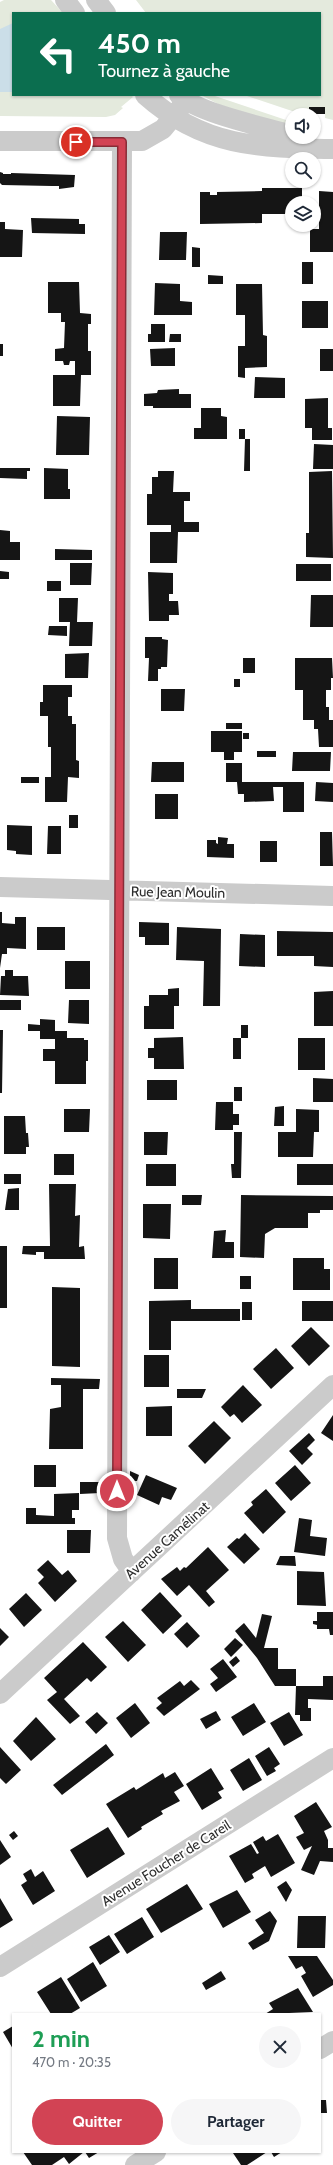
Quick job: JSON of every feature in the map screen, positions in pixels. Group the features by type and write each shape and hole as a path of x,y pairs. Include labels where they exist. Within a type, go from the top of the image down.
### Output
{"street":[{"path":"65,0 75,12"},
{"path":"96,0 105,12"},
{"path":"146,96 172,117 219,138 269,148 333,149"},
{"path":"0,141 142,141 163,129 183,98 244,121 285,133"},
{"path":"321,139 333,140"},
{"path":"122,142 117,1538 123,1559 132,1572"},
{"name":"Rue Jean Moulin","path":"0,887 333,896"},
{"name":"Avenue Camélinat","path":"0,1694 333,1385"},
{"name":"Avenue Foucher de Careil","path":"0,1967 333,1758"},
{"path":"321,2048 333,2041"},
{"path":"135,2165 154,2153"}],"shaded area":[{"path":"4,0 51,0 62,12 12,12 12,96 133,97 121,107 123,108 115,115 106,117 0,116 0,2"},
{"path":"136,0 333,0 333,120 325,118 325,107 285,109 247,96 321,96 321,12 145,12"},
{"path":"203,96 215,96 285,120 285,125 220,105"}],"water":[{"path":"12,23 12,92 0,92 0,29"}],"building":[{"path":"325,107 325,114 321,114 321,108 309,108"},
{"path":"0,172 3,174 75,175 74,187 59,189 59,186 2,185 0,183"},
{"path":"262,188 302,188 302,196 285,196 285,214 262,214 262,223 200,224 200,192 210,192 210,195 217,195 217,192 262,191"},
{"path":"319,191 333,192 333,252 310,252 310,232 321,232 321,196 319,196"},
{"path":"31,218 79,219 79,224 85,224 85,234 32,233"},
{"path":"0,222 5,222 5,229 23,230 22,257 0,257"},
{"path":"160,232 187,232 186,260 159,260"},
{"path":"192,247 200,248 200,267 192,267"},
{"path":"302,262 313,262 313,284 302,284"},
{"path":"208,275 223,276 223,284 208,284"},
{"path":"48,282 79,282 80,313 91,314 91,324 88,324 88,351 91,351 91,375 81,375 80,406 53,406 53,375 75,375 75,361 70,361 69,365 64,365 63,361 55,361 55,349 64,348 65,322 61,322 61,313 48,313"},
{"path":"155,283 180,284 180,301 192,302 192,315 154,315"},
{"path":"236,284 262,284 263,335 267,336 267,367 245,368 245,378 238,377 238,346 245,346 245,315 236,315"},
{"path":"302,301 328,301 328,328 302,328"},
{"path":"151,324 165,324 165,342 148,342 148,334 151,334"},
{"path":"170,334 181,334 181,342 169,342"},
{"path":"0,344 3,344 3,356 0,356"},
{"path":"175,348 175,366 151,366 150,349"},
{"path":"320,349 333,349 333,371 320,371"},
{"path":"255,377 285,378 285,398 254,398"},
{"path":"179,389 179,394 191,394 191,408 153,408 153,406 144,406 144,394 157,393 158,390"},
{"path":"328,398 328,428 332,428 332,440 312,440 312,428 305,428 305,399"},
{"path":"201,408 221,408 221,416 227,417 227,439 194,439 194,428 201,428"},
{"path":"57,416 90,417 89,455 56,455"},
{"path":"239,429 245,429 245,439 239,439"},
{"path":"245,439 250,439 250,471 244,471"},
{"path":"314,444 333,445 333,469 313,469"},
{"path":"0,468 30,468 30,471 27,471 27,479 0,478"},
{"path":"44,468 68,469 68,489 70,489 70,499 44,499"},
{"path":"158,471 174,471 173,492 190,492 190,501 184,501 184,522 199,522 199,532 178,532 177,563 150,563 150,532 171,532 171,525 147,525 147,494 152,494 152,477 158,477"},
{"path":"332,471 333,558 306,557 306,533 309,533 309,472"},
{"path":"0,530 10,531 10,542 20,542 20,560 0,560"},
{"path":"55,549 92,550 92,560 55,560"},
{"path":"70,563 92,563 91,585 70,585"},
{"path":"296,564 331,564 331,581 296,581"},
{"path":"0,571 9,572 9,579 0,579"},
{"path":"148,572 173,573 173,594 169,594 169,601 178,601 179,615 169,615 169,621 149,621"},
{"path":"47,581 61,581 61,591 47,591"},
{"path":"311,595 333,595 333,627 310,627"},
{"path":"59,598 78,598 77,622 93,622 92,646 69,646 70,622 59,622"},
{"path":"49,626 67,626 67,636 48,635"},
{"path":"145,637 162,637 162,639 168,640 167,667 161,667 161,669 158,669 158,681 148,681 149,658 145,658"},
{"path":"89,653 88,678 65,678 65,654"},
{"path":"243,658 255,658 255,673 243,673"},
{"path":"295,658 332,658 333,678 331,678 331,690 326,690 326,707 329,707 329,720 333,720 333,747 319,747 318,729 314,729 314,720 303,720 303,690 295,690"},
{"path":"234,679 240,679 240,687 234,687"},
{"path":"43,685 72,685 72,697 68,697 68,716 72,716 72,724 76,724 76,760 79,761 79,778 68,777 67,802 45,802 45,777 51,777 51,747 48,747 48,716 40,716 40,702 43,702"},
{"path":"161,689 185,689 184,711 161,711"},
{"path":"226,723 242,723 242,729 226,729"},
{"path":"211,731 242,731 242,752 234,752 234,760 224,760 224,752 211,752"},
{"path":"243,733 249,733 249,739 243,739"},
{"path":"257,751 276,751 276,757 257,757"},
{"path":"293,752 331,752 330,771 292,771"},
{"path":"152,762 184,762 184,782 151,782"},
{"path":"226,763 242,763 242,782 304,782 304,812 283,812 283,787 273,787 274,801 244,802 244,794 238,794 237,782 226,782"},
{"path":"21,777 39,777 39,783 21,783"},
{"path":"316,782 333,783 333,802 315,801"},
{"path":"155,794 178,794 178,819 155,819"},
{"path":"69,815 78,815 78,828 69,828"},
{"path":"7,825 32,826 32,855 16,854 16,851 7,850"},
{"path":"48,826 61,826 61,854 47,854"},
{"path":"320,832 332,832 333,866 320,866"},
{"path":"218,837 228,838 227,844 234,844 234,858 207,857 207,840 216,840 216,843 218,844"},
{"path":"260,841 277,841 277,862 260,862"},
{"path":"0,912 2,912 2,923 15,924 15,917 26,917 26,949 7,948 7,954 2,954 0,968"},
{"path":"139,922 169,923 169,945 145,945 145,937 139,937"},
{"path":"37,927 65,927 65,950 37,950"},
{"path":"177,927 221,929 220,1006 203,1006 204,961 176,960"},
{"path":"277,931 333,932 333,967 314,966 314,956 277,956"},
{"path":"240,934 265,935 265,967 239,966"},
{"path":"65,961 90,961 90,989 65,989"},
{"path":"5,970 13,970 13,976 28,976 29,996 0,995 1,976 5,976"},
{"path":"179,988 179,1006 174,1006 174,1029 144,1029 144,1006 149,1006 149,995 168,995 168,989"},
{"path":"333,991 333,1026 314,1026 314,992"},
{"path":"0,1000 21,1000 21,1010 0,1010"},
{"path":"69,1000 89,1000 89,1024 68,1023"},
{"path":"40,1019 55,1020 55,1031 67,1031 67,1038 84,1038 84,1040 88,1040 86,1084 55,1084 55,1061 43,1061 43,1049 55,1049 55,1039 40,1039 40,1031 28,1031 28,1024 40,1025"},
{"path":"241,1025 248,1025 248,1038 241,1038"},
{"path":"0,1030 3,1030 2,1093 0,1093"},
{"path":"183,1037 184,1069 154,1069 154,1058 148,1058 148,1048 154,1048 154,1038"},
{"path":"233,1038 241,1038 241,1059 233,1059"},
{"path":"298,1038 325,1038 325,1070 298,1070"},
{"path":"313,1078 333,1079 333,1102 313,1102"},
{"path":"147,1080 177,1080 177,1100 147,1100"},
{"path":"234,1087 242,1087 242,1101 234,1101"},
{"path":"216,1102 233,1102 233,1114 239,1114 239,1125 233,1125 233,1130 215,1130"},
{"path":"284,1106 284,1126 274,1126 275,1107"},
{"path":"64,1109 90,1109 89,1132 64,1132"},
{"path":"296,1109 319,1110 319,1132 314,1132 313,1157 278,1157 278,1132 296,1132"},
{"path":"4,1116 25,1116 29,1147 26,1147 26,1154 4,1154"},
{"path":"144,1132 168,1132 167,1155 144,1155"},
{"path":"234,1132 242,1132 241,1178 232,1178 231,1164 234,1164"},
{"path":"54,1154 74,1154 74,1175 54,1175"},
{"path":"146,1164 176,1164 176,1186 146,1186"},
{"path":"297,1164 333,1164 333,1185 297,1185"},
{"path":"4,1174 21,1174 21,1184 4,1184"},
{"path":"49,1184 76,1184 75,1216 80,1215 79,1247 84,1246 85,1259 44,1259 44,1252 36,1252 36,1255 22,1254 23,1246 50,1246"},
{"path":"19,1188 19,1210 5,1210 8,1189"},
{"path":"182,1195 202,1195 201,1205 182,1205"},
{"path":"241,1195 333,1196 333,1210 320,1210 320,1213 308,1213 308,1228 275,1228 265,1234 264,1258 240,1257"},
{"path":"143,1204 171,1204 170,1239 143,1238"},
{"path":"226,1230 225,1242 234,1242 234,1258 212,1258 214,1231"},
{"path":"0,1246 7,1246 7,1308 0,1308"},
{"path":"154,1258 178,1258 178,1289 154,1289"},
{"path":"293,1258 324,1258 324,1269 330,1269 330,1290 293,1290"},
{"path":"240,1276 251,1276 251,1289 240,1289"},
{"path":"52,1287 80,1288 80,1367 52,1366"},
{"path":"191,1300 191,1309 240,1309 240,1321 171,1321 171,1350 149,1350 149,1301"},
{"path":"302,1301 333,1301 333,1321 302,1321"},
{"path":"242,1302 252,1302 252,1320 242,1320"},
{"path":"311,1327 330,1346 309,1366 291,1346"},
{"path":"276,1348 294,1368 271,1389 253,1369"},
{"path":"144,1355 169,1355 169,1387 144,1387"},
{"path":"51,1378 100,1379 99,1389 83,1389 83,1449 49,1449 50,1409 61,1407 61,1385 51,1385"},
{"path":"243,1385 262,1405 242,1423 234,1414 230,1417 221,1407"},
{"path":"177,1389 206,1389 202,1398 177,1398"},
{"path":"172,1406 172,1436 146,1436 146,1407"},
{"path":"333,1415 333,1441 321,1433"},
{"path":"214,1421 231,1438 205,1464 188,1446"},
{"path":"309,1433 315,1440 307,1448 313,1454 302,1465 289,1451"},
{"path":"34,1465 56,1465 56,1487 34,1487"},
{"path":"295,1465 311,1483 291,1501 275,1483"},
{"path":"130,1471 139,1475 137,1481 130,1481"},
{"path":"146,1475 177,1488 171,1500 162,1497 159,1505 137,1495"},
{"path":"80,1482 100,1482 100,1493 80,1494"},
{"path":"266,1489 286,1512 263,1534 244,1513 253,1505 251,1502"},
{"path":"79,1493 79,1510 72,1510 72,1518 75,1518 75,1524 26,1524 26,1508 36,1508 36,1515 54,1516 54,1494"},
{"path":"299,1518 312,1520 310,1536 327,1538 325,1556 294,1552"},
{"path":"67,1530 91,1530 90,1553 67,1553"},
{"path":"245,1533 260,1549 244,1564 227,1547"},
{"path":"208,1547 229,1570 206,1591 215,1602 209,1607 189,1585 177,1596 161,1579 177,1567 180,1571 184,1567 186,1568"},
{"path":"280,1556 295,1556 296,1566 276,1565"},
{"path":"48,1560 62,1575 68,1570 77,1581 55,1602 38,1583 44,1577 37,1570"},
{"path":"297,1571 324,1572 326,1606 297,1605"},
{"path":"160,1592 182,1616 163,1634 141,1610"},
{"path":"26,1593 42,1610 24,1627 9,1609"},
{"path":"317,1612 333,1612 333,1635 330,1635 329,1629 317,1629 317,1625 313,1624 313,1621 317,1621"},
{"path":"262,1614 272,1616 264,1648 278,1648 278,1669 296,1669 296,1686 275,1686 257,1658 235,1631 244,1623 256,1638"},
{"path":"123,1621 146,1645 128,1662 105,1637"},
{"path":"187,1622 200,1636 187,1648 174,1634"},
{"path":"0,1628 9,1637 0,1646"},
{"path":"235,1638 243,1645 231,1657 224,1649"},
{"path":"83,1642 107,1667 91,1682 87,1678 64,1699 80,1716 70,1724 47,1700 57,1692 44,1678"},
{"path":"236,1656 240,1661 233,1667 229,1662"},
{"path":"223,1659 237,1677 216,1692 210,1684 218,1678 210,1669"},
{"path":"323,1676 333,1676 333,1700 308,1699 308,1708 311,1708 311,1721 300,1721 300,1715 295,1715 296,1686 323,1686"},
{"path":"191,1680 200,1689 164,1716 156,1708 162,1703 157,1698 180,1681 184,1686"},
{"path":"135,1703 150,1723 131,1738 116,1718"},
{"path":"254,1703 266,1722 243,1736 231,1717"},
{"path":"216,1711 221,1720 206,1729 200,1719"},
{"path":"97,1712 108,1723 96,1734 85,1722"},
{"path":"289,1712 303,1735 284,1746 270,1723"},
{"path":"36,1717 56,1739 31,1761 13,1741"},
{"path":"106,1744 114,1755 62,1795 53,1785"},
{"path":"0,1747 21,1770 6,1784 0,1778"},
{"path":"269,1747 280,1764 274,1768 276,1771 267,1776 255,1756"},
{"path":"249,1758 262,1780 243,1791 230,1770"},
{"path":"211,1768 224,1789 218,1792 222,1798 202,1810 186,1784"},
{"path":"175,1772 184,1786 174,1792 180,1801 161,1811 163,1814 141,1827 142,1829 128,1838 106,1804 134,1787 136,1790 163,1773 165,1778"},
{"path":"316,1802 332,1827 324,1831 328,1840 328,1848 333,1848 333,1862 320,1861 314,1875 301,1870 312,1846 304,1850 296,1837 304,1833 294,1816"},
{"path":"108,1827 125,1854 87,1878 70,1850"},
{"path":"14,1831 18,1836 13,1840 9,1835"},
{"path":"278,1834 295,1863 271,1877 265,1866 252,1874 254,1878 245,1883 229,1856 251,1844 257,1854 259,1853 253,1842 263,1836 266,1841"},
{"path":"0,1840 11,1857 0,1865"},
{"path":"31,1869 35,1877 43,1871 55,1891 33,1905 21,1885 27,1881 23,1874"},
{"path":"286,1881 292,1890 286,1902 277,1887"},
{"path":"187,1884 203,1909 161,1933 146,1909"},
{"path":"237,1890 251,1912 223,1928 209,1904"},
{"path":"0,1898 13,1920 0,1928"},
{"path":"270,1911 277,1921 269,1941 253,1950 248,1943 264,1933 255,1920"},
{"path":"298,1916 326,1916 325,1948 297,1948"},
{"path":"142,1917 154,1937 127,1954 114,1934"},
{"path":"109,1935 120,1952 100,1965 89,1947"},
{"path":"288,1956 317,1956 333,1980 333,1985 313,1997 301,1976 306,1973 302,1966 296,1969"},
{"path":"93,1962 107,1986 81,2002 67,1979"},
{"path":"221,1971 226,1979 206,1990 202,1983"},
{"path":"61,1977 80,2008 72,2013 50,2013 37,1992"},
{"path":"298,1988 313,2012 267,2013 273,2009 269,2003"},
{"path":"12,2027 12,2047 3,2032"},
{"path":"321,2100 326,2100 327,2113 321,2113"},
{"path":"24,2153 83,2153 69,2164 64,2157 52,2165 32,2165"},
{"path":"86,2153 97,2153 89,2158"},
{"path":"233,2153 265,2153 247,2165 241,2165"},
{"path":"272,2153 280,2153 274,2157"}],"route":[{"path":"76,142 122,142 117,1491"}]}
